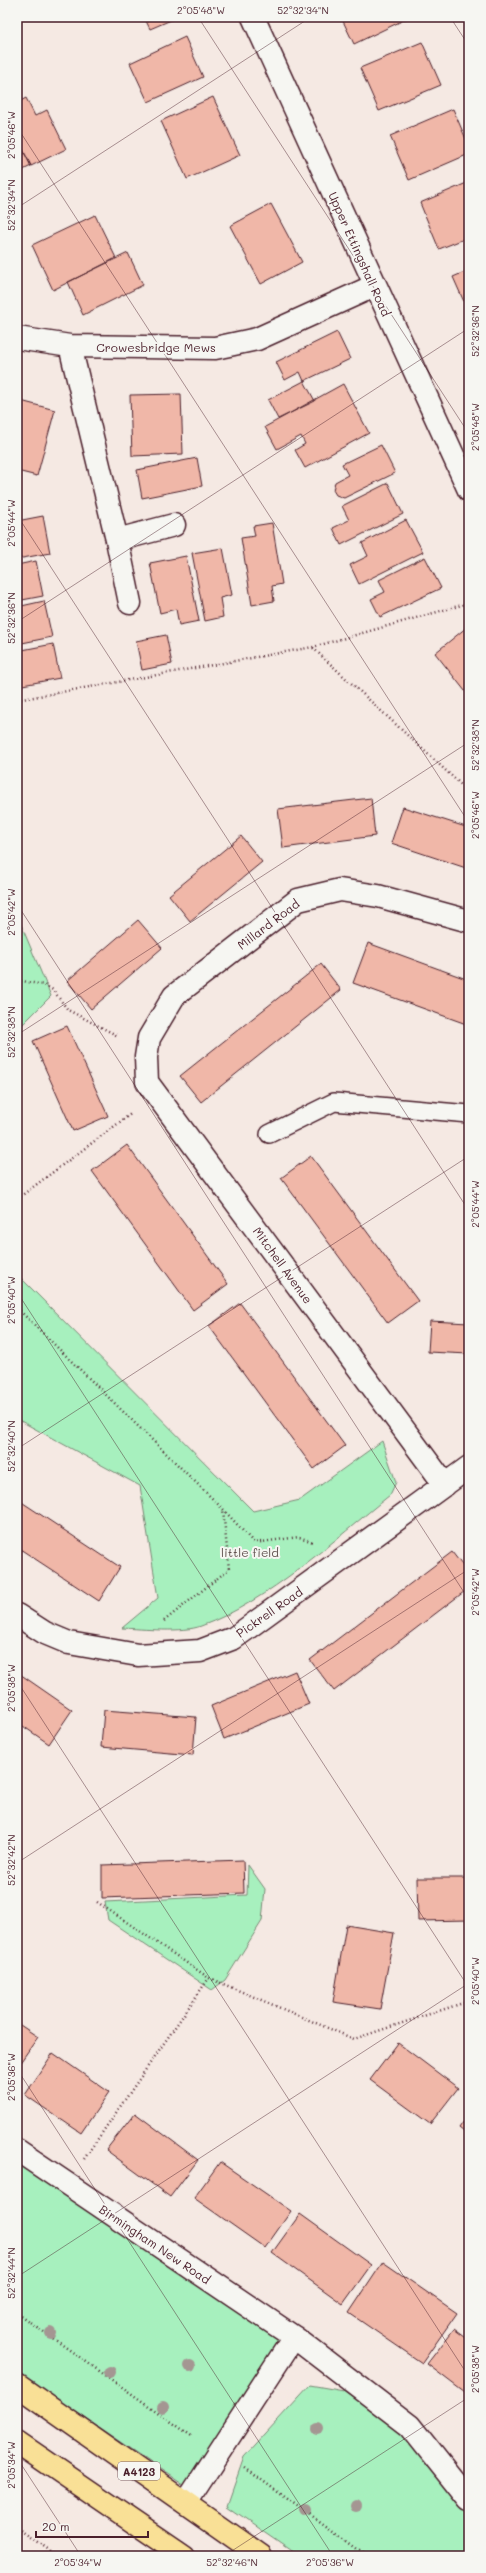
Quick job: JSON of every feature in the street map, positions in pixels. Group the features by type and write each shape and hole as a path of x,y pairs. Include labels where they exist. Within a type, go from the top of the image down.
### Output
{"highway":[{"name":"A4123","path":"17,2385 261,2556"},
{"path":"17,2442 184,2556"}],"street":[{"name":"Upper Ettingshall Road","path":"253,17 374,286 469,490"},
{"name":"Crowesbridge Mews","path":"17,338 70,346 215,348 257,340 374,286"},
{"path":"70,346 118,540 130,603"},
{"path":"118,540 174,525"},
{"name":"Millard Road","path":"148,1044 174,996 298,900 340,890 378,896 469,921"},
{"name":"Mitchell Avenue","path":"148,1044 147,1082 445,1485"},
{"name":"Pickrell Road","path":"17,1615 46,1633 75,1644 138,1655 200,1651 234,1638 469,1467"},
{"name":"Birmingham New Road","path":"17,2150 294,2337 410,2426 469,2500"},
{"path":"186,2503 294,2337"}],"lane":[{"path":"269,1134 334,1102 469,1114"}],"path":[{"path":"17,700 313,648 469,602"},
{"path":"313,648 469,792"},
{"path":"17,980 44,985 53,990 68,1010 148,1044"},
{"path":"17,1199 156,1094"},
{"path":"17,1308 223,1509 254,1543 299,1537 350,1554"},
{"path":"162,1623 229,1569 223,1509"},
{"path":"97,1902 208,1978 354,2039 469,2001"},
{"path":"67,2184 208,1978"},
{"path":"17,2313 218,2455 245,2467 366,2556"},
{"path":"17,2528 58,2556"}],"green space":[{"path":"17,915 51,996 17,1030"},
{"name":"little field","path":"17,1274 253,1511 300,1500 382,1441 396,1482 390,1495 276,1586 251,1602 226,1615 194,1628 163,1630 122,1628 158,1598 140,1486 17,1419"},
{"path":"248,1865 265,1889 262,1921 225,1980 212,1990 108,1920 105,1902 247,1895"},
{"path":"17,2150 294,2337 194,2492 17,2372"},
{"path":"310,2385 344,2391 407,2434 469,2514 469,2556 300,2556 227,2506 244,2457"}],"building":[{"path":"144,17 178,17 150,29"},
{"path":"341,17 410,17 354,44"},
{"path":"185,37 203,77 148,102 130,63"},
{"path":"422,42 441,85 379,111 360,68"},
{"path":"213,97 240,155 187,179 161,121"},
{"path":"26,98 35,116 47,110 66,149 31,166 17,138 17,103"},
{"path":"453,109 469,146 469,154 409,180 390,136"},
{"path":"17,138 31,166 17,173"},
{"path":"469,182 469,237 439,249 420,203"},
{"path":"271,204 302,262 261,284 230,226"},
{"path":"95,215 116,258 53,290 32,245"},
{"path":"128,253 143,285 83,315 68,282"},
{"path":"469,270 469,313 453,277"},
{"path":"337,332 350,359 304,381 300,372 285,380 276,362"},
{"path":"304,381 315,401 278,419 268,400"},
{"path":"343,384 369,433 305,468 295,450 305,444 301,436 277,449 265,427"},
{"path":"181,394 183,454 132,456 130,395"},
{"path":"17,400 55,410 37,476 17,471"},
{"path":"381,445 395,473 344,498 336,495 333,490 335,482 348,475 342,464"},
{"path":"197,458 202,486 142,498 137,470"},
{"path":"388,483 403,514 341,545 333,528 349,520 342,506"},
{"path":"43,516 50,553 17,559 17,521"},
{"path":"406,520 423,552 359,584 350,565 368,556 362,543"},
{"path":"272,523 282,584 272,586 274,601 252,605 241,538 255,536 253,526"},
{"path":"223,548 232,595 220,598 223,617 205,621 192,553"},
{"path":"186,556 199,621 179,625 176,609 160,613 150,563"},
{"path":"425,557 441,588 380,617 371,599 385,592 379,580"},
{"path":"36,561 43,596 17,601 17,565"},
{"path":"44,601 52,637 17,644 17,607"},
{"path":"467,627 469,630 469,696 435,653"},
{"path":"166,635 172,664 142,670 136,641"},
{"path":"53,644 60,678 17,686 17,651"},
{"path":"371,798 375,836 283,848 278,809"},
{"path":"403,807 469,828 469,869 391,843"},
{"path":"241,836 262,862 190,921 169,895"},
{"path":"138,920 162,948 91,1009 67,981"},
{"path":"368,943 469,980 469,1025 353,983"},
{"path":"321,964 341,990 201,1102 180,1076"},
{"path":"67,1026 108,1116 73,1131 33,1041"},
{"path":"127,1145 228,1284 193,1310 92,1171"},
{"path":"311,1156 418,1301 388,1323 281,1178"},
{"path":"240,1303 345,1446 314,1469 209,1326"},
{"path":"430,1321 469,1323 469,1354 428,1352"},
{"path":"17,1499 120,1567 99,1601 17,1547"},
{"path":"452,1552 469,1574 469,1588 334,1691 310,1660"},
{"path":"295,1671 309,1704 224,1739 211,1706"},
{"path":"17,1672 72,1710 49,1744 17,1722"},
{"path":"104,1710 196,1717 193,1755 101,1747"},
{"path":"243,1860 244,1893 102,1898 102,1865"},
{"path":"417,1878 469,1878 469,1920 418,1921"},
{"path":"346,1925 394,1933 380,2009 333,2002"},
{"path":"17,2023 38,2037 17,2067"},
{"path":"398,2043 458,2088 430,2124 370,2080"},
{"path":"53,2053 109,2092 81,2133 25,2095"},
{"path":"135,2113 198,2160 170,2197 106,2150"},
{"path":"469,2114 469,2136 459,2128"},
{"path":"220,2162 291,2211 265,2248 194,2198"},
{"path":"300,2214 371,2265 343,2304 272,2253"},
{"path":"383,2262 457,2313 422,2363 349,2313"},
{"path":"454,2329 469,2340 469,2396 427,2364"}]}
